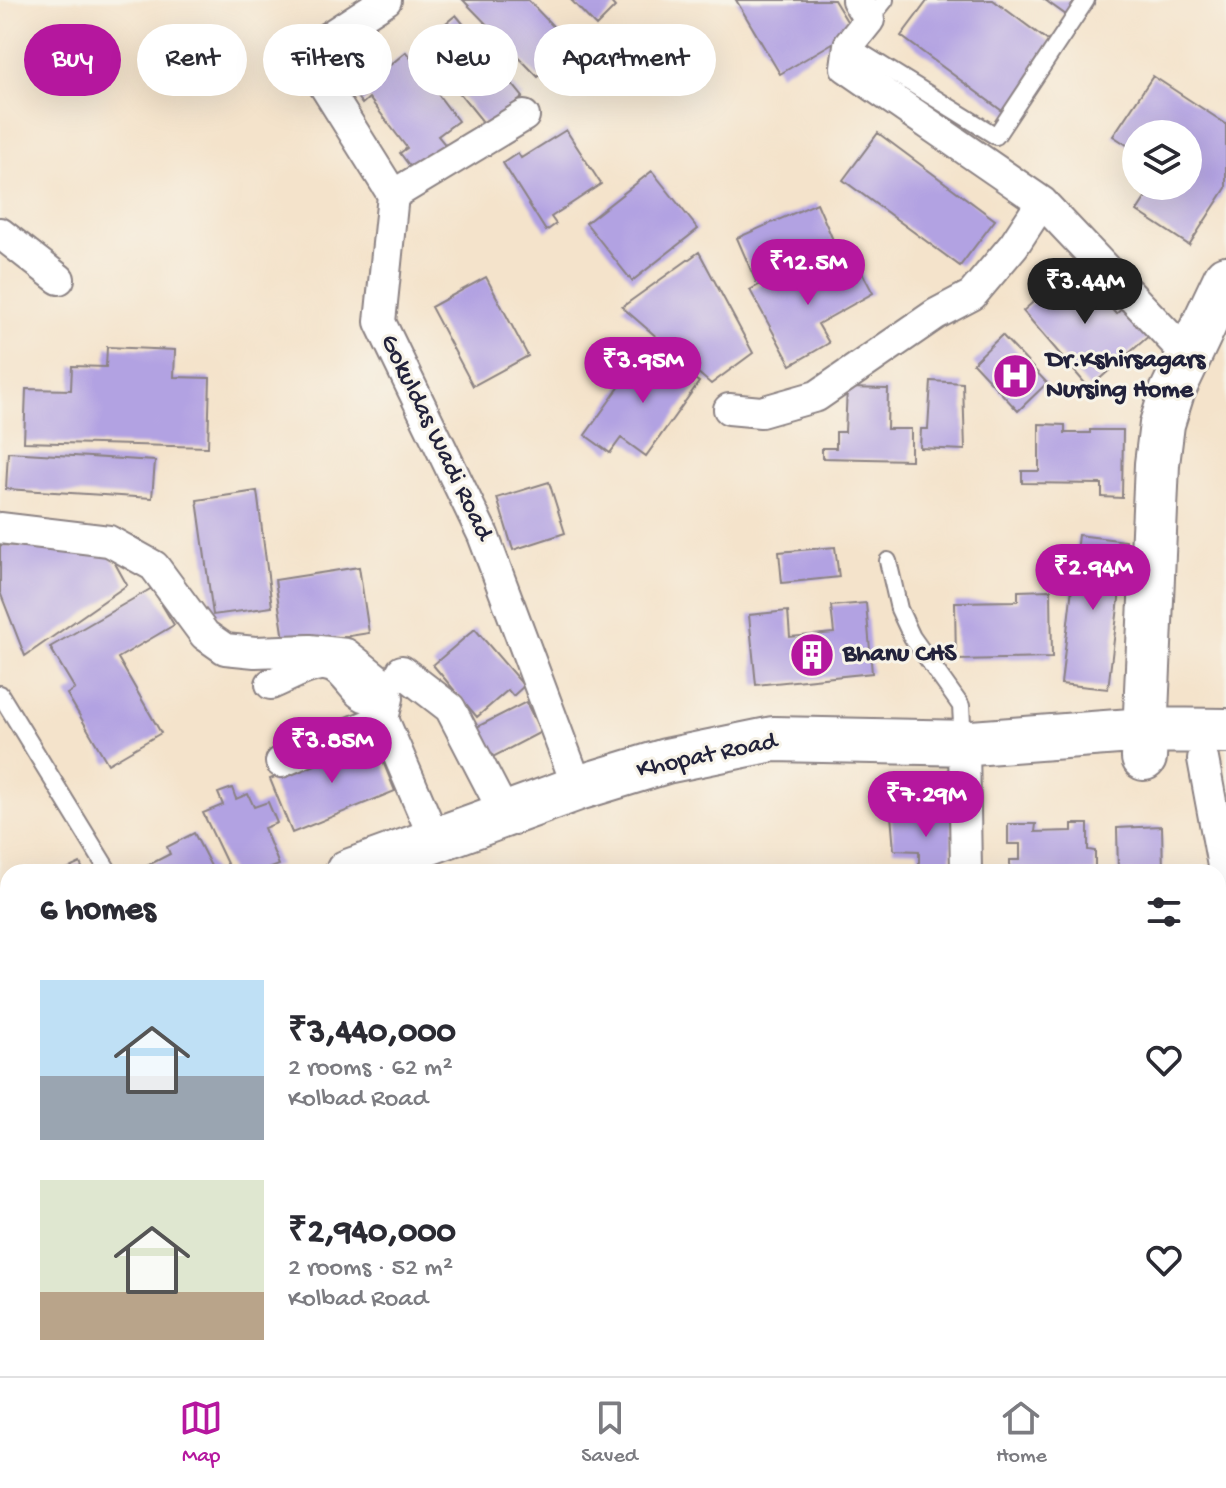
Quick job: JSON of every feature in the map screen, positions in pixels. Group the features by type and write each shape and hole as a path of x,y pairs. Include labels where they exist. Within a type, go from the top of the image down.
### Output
{"main road":[{"path":"1144,744 1157,464 1162,424 1172,392 1226,278"},
{"name":"Khopat Road","path":"435,856 505,814 578,788 666,761 773,739 964,752"},
{"name":"Khopat Road","path":"392,864 435,856 673,788 776,766 964,752 1144,744 1218,750"}],"street":[{"path":"386,0 304,53 393,195 524,116"},
{"path":"870,7 849,45 846,67 1042,202 1188,356"},
{"name":"Gokuldas Wadi Road","path":"393,195 380,322 483,535 578,788"},
{"path":"729,409 761,412 817,396 936,314 972,295 1014,245 1042,202"},
{"path":"0,233 59,279"},
{"path":"0,528 109,541 154,566 205,635 225,649 255,652 310,650 346,654 390,693 435,856"},
{"path":"271,684 315,666 327,665 339,669 363,696 390,693 450,708 505,814"},
{"path":"281,762 390,693"},
{"path":"1218,750 1225,864"},
{"path":"964,752 966,864"}],"lane":[{"path":"849,45 996,136 1086,0"},
{"path":"888,561 899,609 912,637 961,706 964,752"},
{"path":"0,694 104,864"}],"building":[{"path":"463,0 528,0 551,24 534,24 534,73 518,56 518,24 486,24"},
{"path":"571,0 609,0 615,7 598,24 594,24"},
{"path":"736,0 834,0 853,31 780,74"},
{"path":"928,0 993,0 1059,49 1009,116 901,36"},
{"path":"1045,0 1092,0 1076,22"},
{"path":"456,15 463,24 445,24"},
{"path":"406,52 408,96 439,96 458,121 438,136 448,148 415,173 400,153 407,148 369,98 362,104 356,96 392,96 392,64"},
{"path":"1153,76 1226,124 1226,188 1189,245 1137,211 1144,200 1202,200 1202,120 1124,120"},
{"path":"518,91 523,97 487,127 462,96 518,96"},
{"path":"1122,122 1122,142 1113,136"},
{"path":"566,130 601,184 551,217 556,224 546,231 503,163 518,153 521,158"},
{"path":"878,133 995,220 960,266 843,180"},
{"path":"652,171 698,229 632,281 586,223"},
{"path":"817,203 836,247 756,282 737,238"},
{"path":"699,252 753,353 711,384 622,307"},
{"path":"855,259 873,293 818,324 829,343 791,365 750,290 789,268 801,289"},
{"path":"1073,267 1085,280 1092,275 1105,289 1099,295 1116,314 1125,306 1150,335 1089,388 1023,311"},
{"path":"486,277 528,356 473,386 431,307"},
{"path":"1002,335 1047,383 1018,411 973,363"},
{"path":"107,347 175,350 174,377 210,378 208,447 24,442 26,389 71,390 72,366 106,367"},
{"path":"648,347 699,382 646,456 621,438 610,453 585,435"},
{"path":"931,381 963,383 965,450 920,448 921,429 928,429"},
{"path":"847,388 888,389 887,429 911,429 911,460 822,458 822,448 836,448 836,432 845,432"},
{"path":"1039,424 1065,425 1065,433 1123,430 1122,498 1102,497 1102,484 1022,483 1022,471 1039,471"},
{"path":"8,452 155,461 152,498 6,489"},
{"path":"549,482 565,533 513,550 497,498"},
{"path":"257,491 272,607 213,615 197,500"},
{"path":"1078,535 1126,541 1108,689 1061,684"},
{"path":"0,545 107,549 127,585 25,656 0,592"},
{"path":"835,547 839,577 782,583 779,552"},
{"path":"359,567 369,633 285,646 275,580"},
{"path":"152,588 174,625 118,658 161,733 108,764 67,694 75,689 50,647"},
{"path":"1051,590 1052,658 956,660 955,602 1018,601 1018,591"},
{"name":"Bhanu CHS","path":"866,603 872,673 756,685 749,615 788,611 790,637 834,633 831,606"},
{"path":"475,629 524,686 513,696 508,690 477,717 433,665"},
{"path":"526,702 541,732 489,759 473,729"},
{"path":"373,737 395,791 292,833 270,779"},
{"path":"232,788 236,799 248,794 254,807 268,802 277,823 264,828 279,864 227,864 203,813 223,805 218,793"},
{"path":"953,813 951,864 919,864 919,851 894,850 891,815"},
{"path":"1008,824 1036,824 1035,832 1072,831 1072,824 1088,824 1088,850 1095,851 1095,864 1010,864 1010,860 1020,860 1020,844 1008,844"},
{"path":"1162,826 1163,864 1118,864 1117,828"},
{"path":"194,833 210,864 151,864 170,854 167,847"}],"place":[{"name":"Dr.Kshirsagars Nursing Home","path":"1015,376"},
{"name":"Bhanu CHS","path":"812,655"}]}
